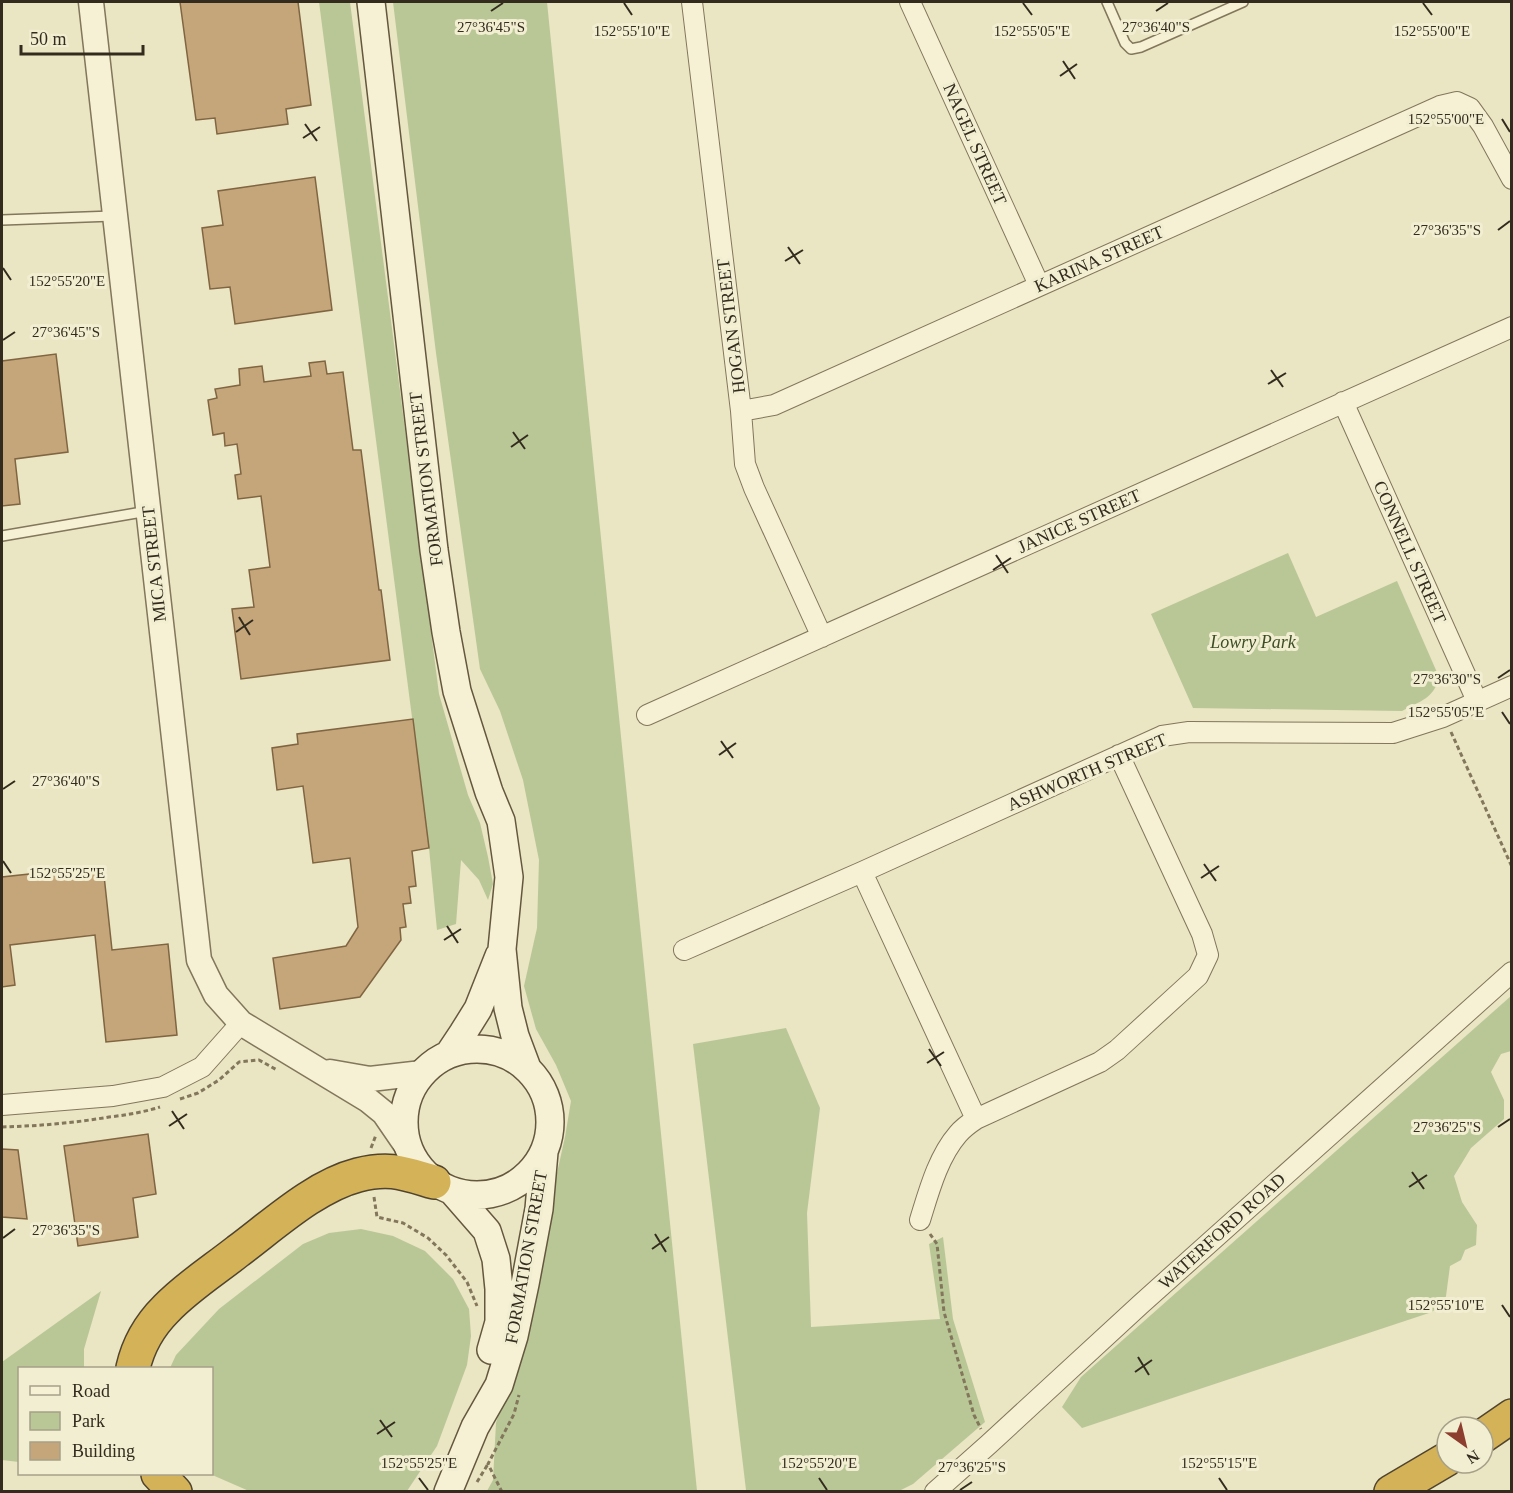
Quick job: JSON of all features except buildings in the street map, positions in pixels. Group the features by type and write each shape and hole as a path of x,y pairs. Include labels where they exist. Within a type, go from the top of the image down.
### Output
{"highway":[{"path":"134,1367 135,1358 143,1340 166,1308 307,1200 340,1181 370,1172 387,1170 399,1171 443,1187"},
{"path":"1495,1428 1512,1416"},
{"path":"1391,1491 1435,1466"},
{"path":"160,1475 175,1491"}],"main road":[{"name":"FORMATION STREET","path":"371,2 434,550 457,691 489,792 501,821 509,877 502,949 508,1008 527,1068"},
{"name":"FORMATION STREET","path":"449,1054 478,1008 502,949"},
{"path":"469,1049 490,1049 510,1056 527,1068 541,1085 549,1107 550,1129 545,1151 533,1169 517,1184 497,1193 475,1196 443,1187 418,1167 408,1148 403,1129 404,1108 411,1089 422,1072 441,1057 449,1054 469,1049"},
{"name":"FORMATION STREET","path":"448,1491 475,1427 500,1385 514,1336 539,1209 545,1151"},
{"name":"FORMATION STREET","path":"443,1187 487,1231 496,1259 499,1322 484,1376 475,1427"}],"street":[{"name":"MICA STREET","path":"91,2 199,960 216,995 241,1023 368,1100 384,1113 408,1148"},
{"name":"HOGAN STREET","path":"692,2 741,411 745,464 822,637"},
{"name":"NAGEL STREET","path":"910,2 1040,285"},
{"name":"KARINA STREET","path":"741,411 774,405 1440,106 1457,102 1470,108 1483,126 1512,179"},
{"name":"JANICE STREET","path":"647,715 1512,327"},
{"name":"CONNELL STREET","path":"1342,402 1477,701"},
{"name":"ASHWORTH STREET","path":"684,950 1162,736 1189,732 1393,733 1443,717 1512,686"},
{"path":"920,1220 944,1155 958,1133 976,1119 1100,1062 1117,1050 1198,976 1208,955 1202,934 1119,755"},
{"path":"862,872 976,1119"},
{"name":"WATERFORD ROAD","path":"942,1485 1512,972"},
{"path":"2,1105 113,1096 163,1087 202,1066 241,1023"},
{"name":"MICA STREET","path":"319,1070 370,1078 422,1072"}],"lane":[{"path":"1107,2 1125,43 1131,49 1141,47 1243,2"},
{"path":"2,220 115,216"},
{"path":"2,536 148,511"}],"path":[{"path":"1443,717 1512,867"},
{"path":"179,1100 198,1093 219,1080 239,1062 259,1060 278,1071"},
{"path":"2,1127 93,1120 146,1112 166,1105"},
{"path":"376,1133 372,1145 370,1172 377,1217 403,1223 428,1238 446,1255 467,1282 477,1306"},
{"path":"920,1220 937,1244 944,1312 974,1415 989,1444"},
{"path":"477,1482 488,1464"}],"green space":[{"path":"319,2 350,2 439,694 468,795 480,823 493,884 488,900 479,880 461,860 456,924 437,930 429,848"},
{"path":"393,2 547,2 697,1491 487,1491 493,1480 496,1423 526,1325 571,1101 556,1065 536,1029 524,986 537,928 539,860 523,780 500,711 480,669 436,353"},
{"name":"Lowry Park","path":"1288,553 1316,617 1397,581 1439,677 1430,695 1402,711 1193,708 1151,614"},
{"path":"1511,996 1511,1051 1501,1054 1491,1072 1504,1100 1504,1119 1471,1148 1454,1176 1462,1202 1477,1225 1476,1245 1465,1250 1461,1260 1450,1266 1443,1306 1429,1313 1082,1428 1062,1407 1081,1377"},
{"path":"786,1028 820,1108 807,1213 811,1327 940,1319 929,1244 943,1237 953,1319 985,1422 913,1484 899,1491 749,1492 746,1490 693,1044"},
{"path":"361,1229 393,1236 425,1251 453,1279 469,1309 471,1336 467,1365 437,1446 407,1491 249,1491 212,1475 213,1367 170,1367 176,1355 219,1309 303,1244 329,1233"},
{"path":"101,1291 84,1349 84,1367 18,1367 18,1462 2,1460 2,1362"}]}
